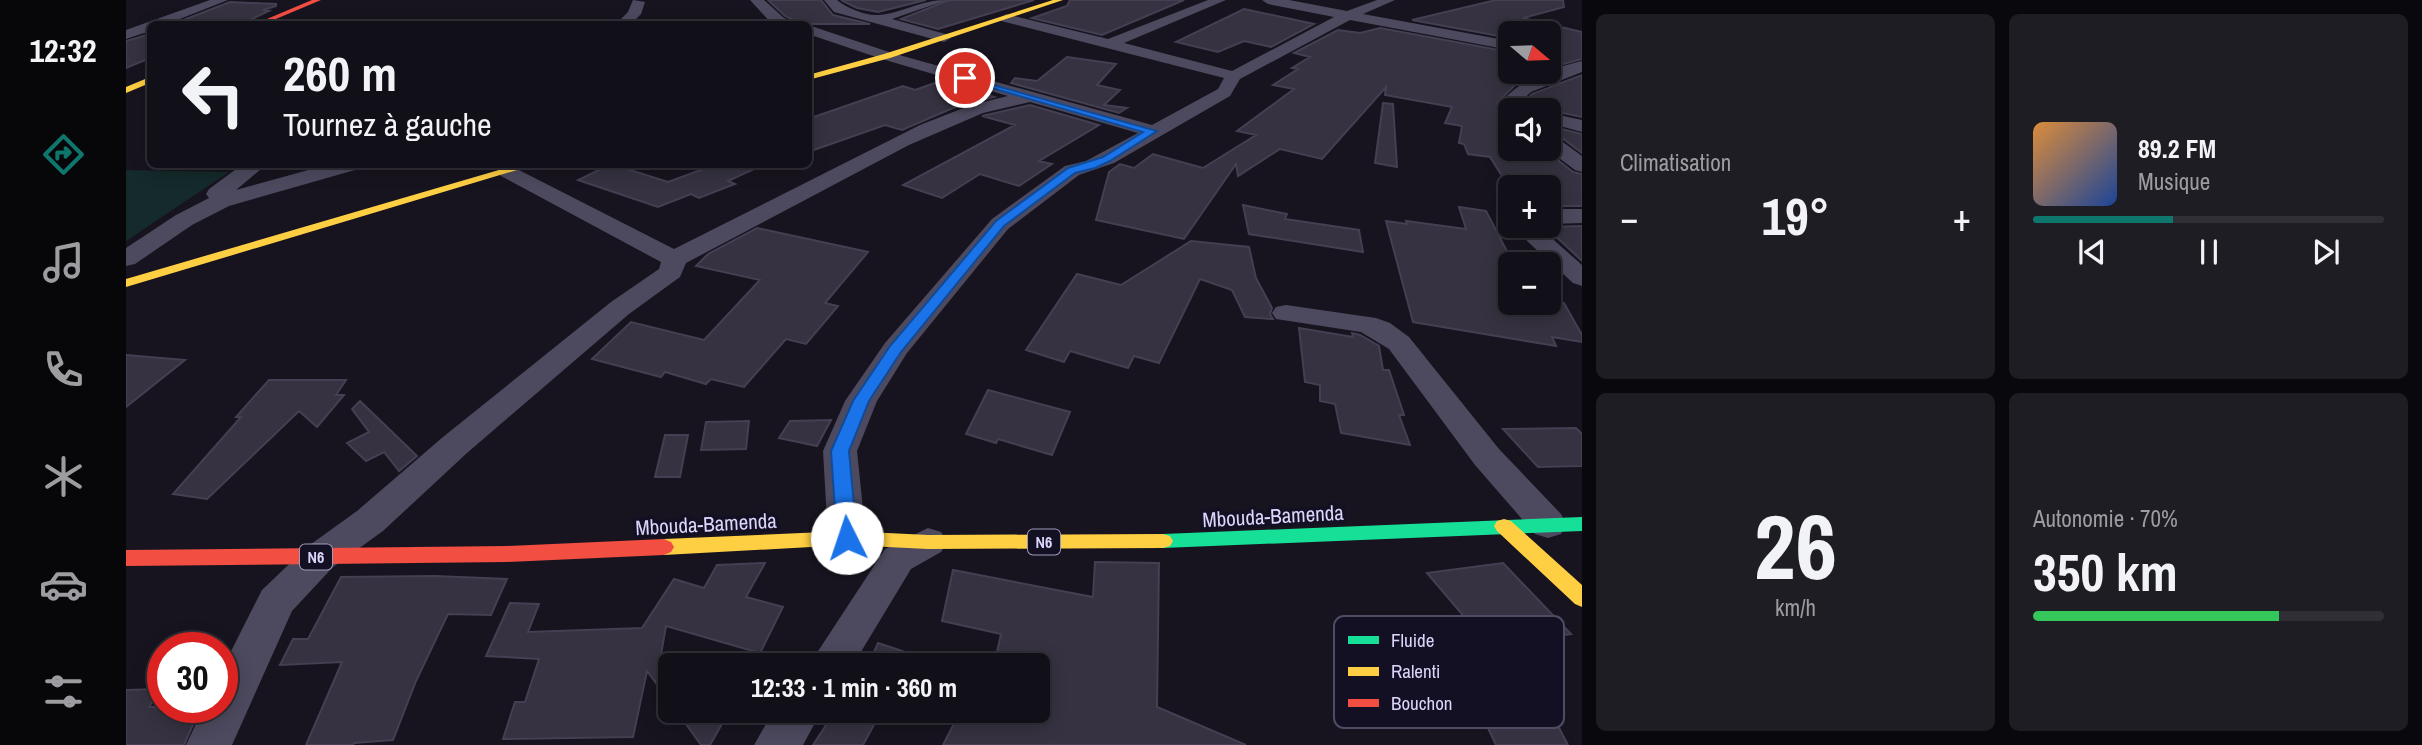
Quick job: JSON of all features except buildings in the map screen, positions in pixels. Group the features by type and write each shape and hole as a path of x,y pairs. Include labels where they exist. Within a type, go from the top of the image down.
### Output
{"main road":[{"path":"266,21 318,0"},
{"path":"285,21 334,0"},
{"path":"812,77 887,56 1056,0"},
{"path":"126,80 147,71"},
{"path":"126,90 147,80"},
{"path":"126,283 520,168"},
{"name":"Mbouda-Bamenda","path":"126,558 507,554 847,538 928,542 1179,541 1582,524"},
{"path":"1504,526 1582,598"}],"street":[{"path":"164,21 222,0"},
{"path":"756,0 778,19 776,21"},
{"path":"830,0 839,9 944,38"},
{"path":"880,19 941,0"},
{"path":"1109,44 1220,0"},
{"path":"1268,0 1498,44"},
{"path":"847,538 840,451 861,401 895,349 1000,223 1072,170 1099,163 1224,92 1234,76 1348,15 1389,0"},
{"path":"626,21 634,14 638,2"},
{"path":"1006,18 1234,76"},
{"path":"126,35 147,27"},
{"path":"812,30 887,56 1152,131"},
{"path":"1561,56 1582,60"},
{"path":"1512,98 1525,88 1582,66"},
{"path":"209,745 276,601 320,557 370,521 455,444 535,381 620,308 671,272 674,259 738,223 942,122 1013,99 1029,97"},
{"path":"1561,121 1582,125"},
{"path":"1561,150 1582,166"},
{"path":"126,258 184,220 252,168"},
{"path":"184,220 241,194 340,168"},
{"path":"520,168 674,259"},
{"path":"1561,215 1582,216"},
{"path":"1537,238 1582,278"},
{"path":"1286,313 1366,324 1380,329 1399,344 1487,457 1548,524"},
{"path":"838,653 898,559 928,542"},
{"path":"777,745 791,723"}],"green space":[{"path":"126,170 229,172 126,241"}],"traffic: fast":[{"path":"1163,541 1582,524"}],"traffic: slow":[{"path":"812,77 887,56 1060,0"},
{"path":"126,90 147,81"},
{"path":"126,283 518,168"},
{"path":"1504,526 1582,598"},
{"path":"664,547 847,538 928,542 1163,541"}],"traffic: jam":[{"path":"266,21 318,0"},
{"path":"126,558 507,554 664,547"}],"route":[{"path":"847,538 840,451 861,401 895,349 1000,223 1072,170 1107,159 1152,131 965,78"}]}
